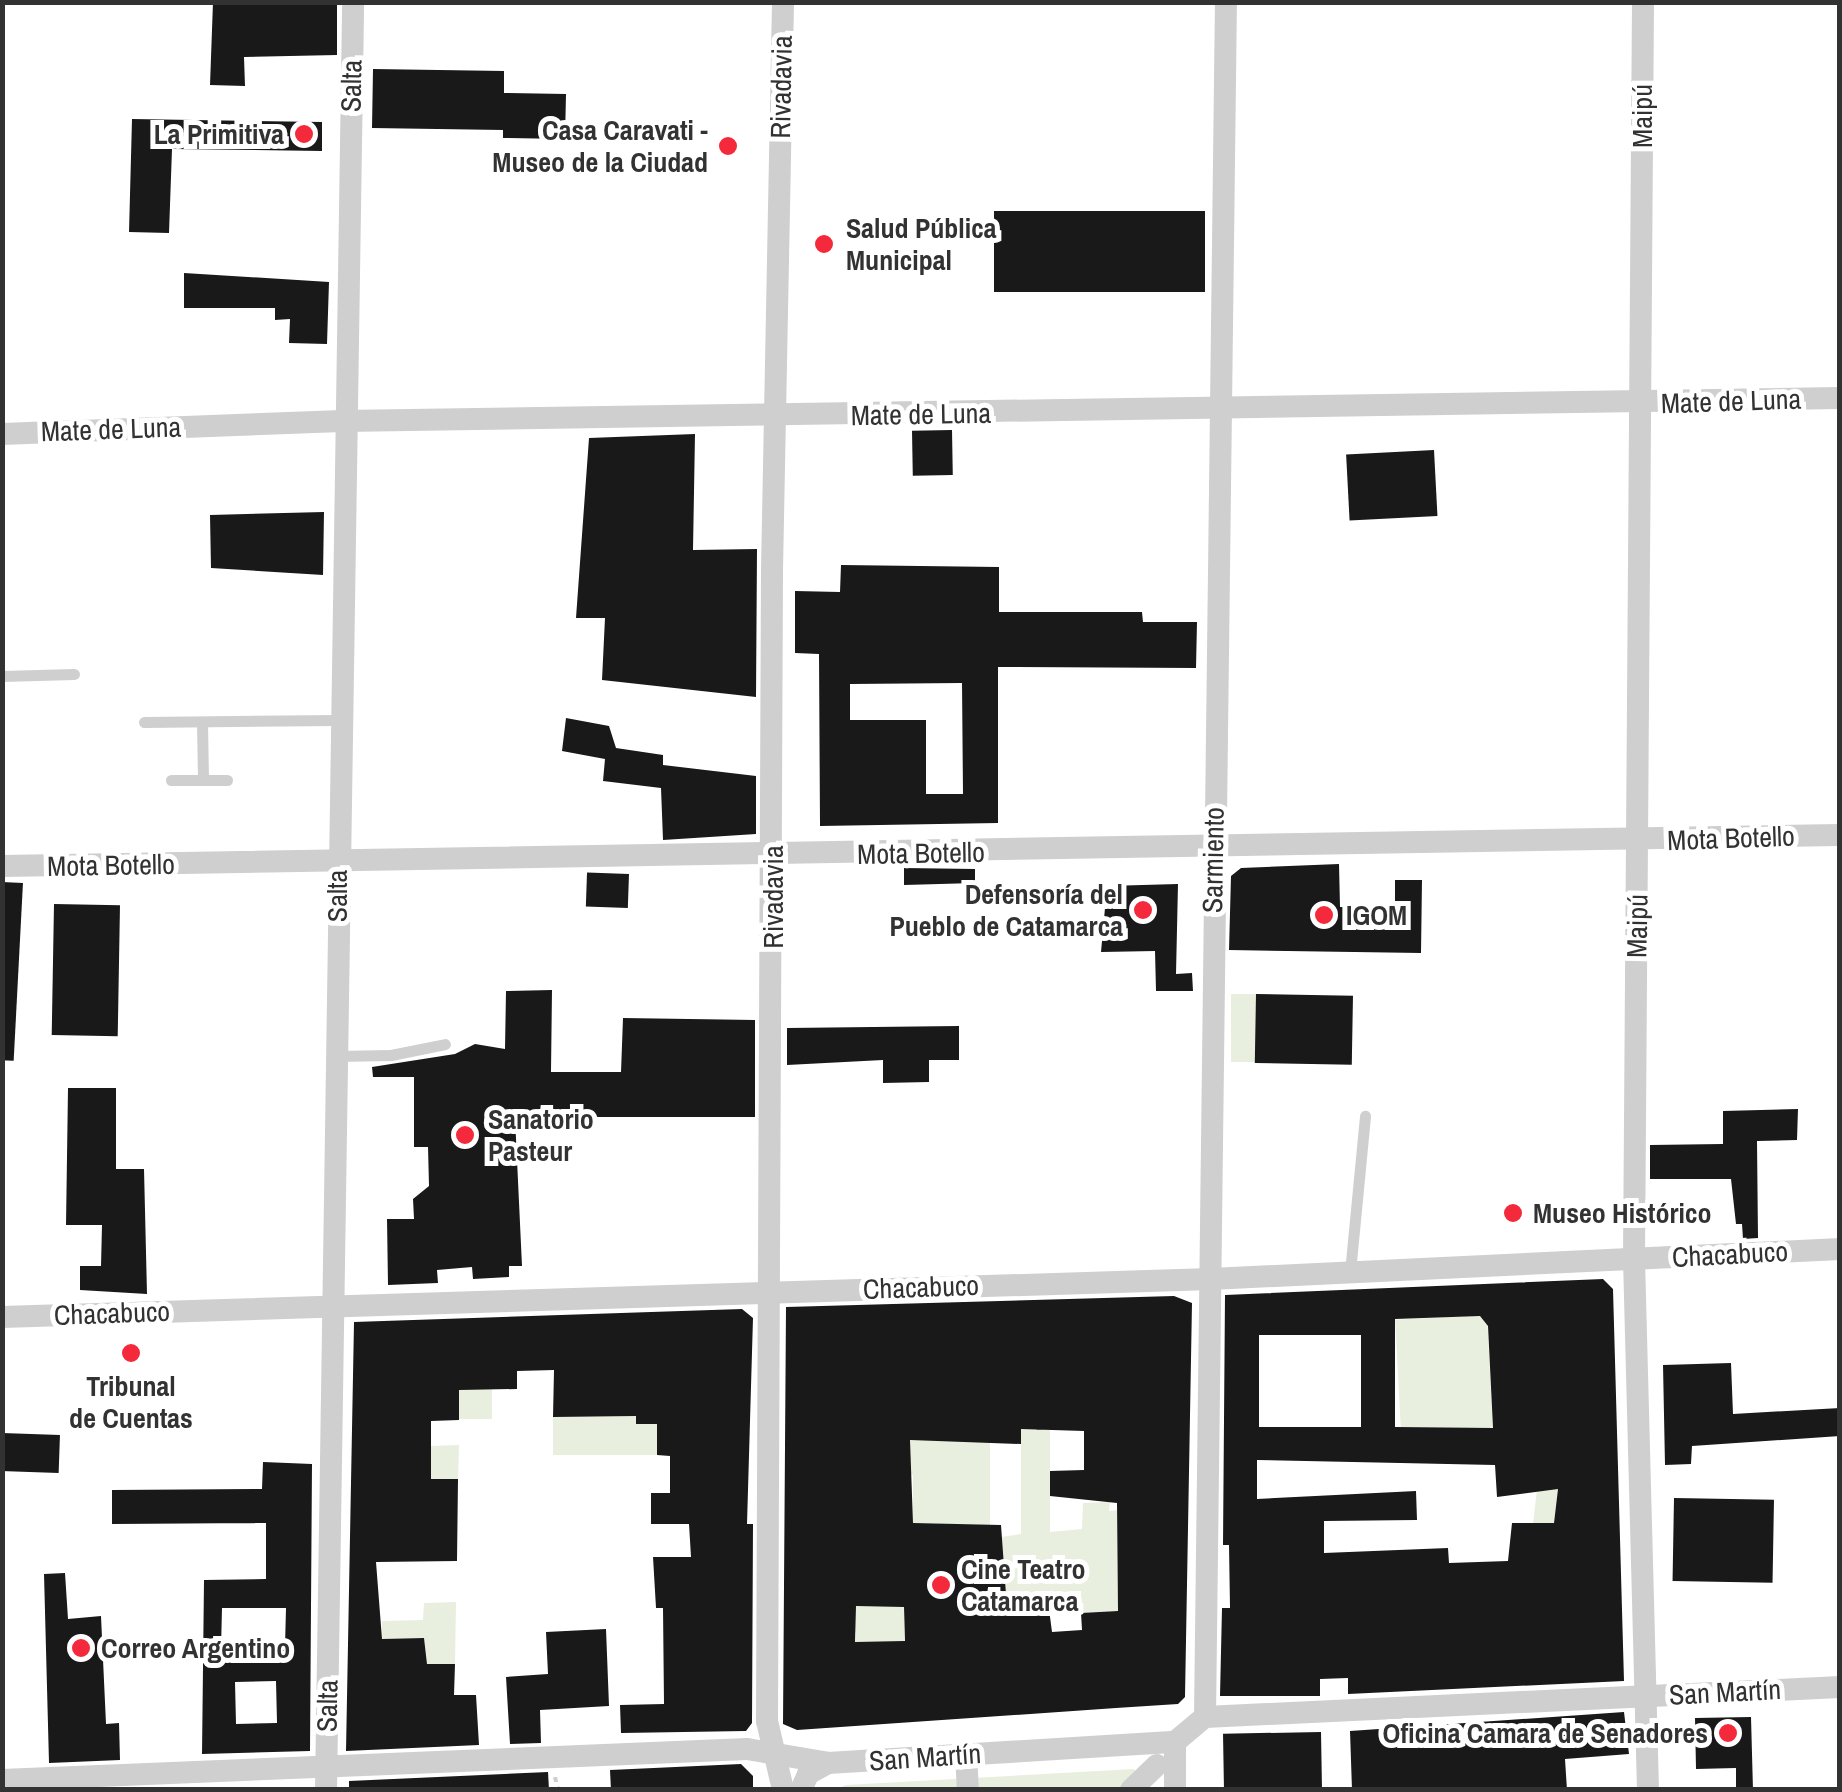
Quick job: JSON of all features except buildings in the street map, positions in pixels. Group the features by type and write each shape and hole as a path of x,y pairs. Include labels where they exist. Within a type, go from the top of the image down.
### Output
{"street":[{"name":"Salta","path":"326,1778 342,421 353,2"},
{"name":"Rivadavia","path":"784,2 774,418 770,1291 772,1753 784,1790"},
{"name":"Sarmiento","path":"1204,1717 1226,2"},
{"name":"Maipú","path":"1643,2 1634,1259 1648,1790"},
{"name":"Mate de Luna","path":"2,434 342,421 774,418 1840,398"},
{"name":"Mota Botello","path":"2,866 1213,850 1840,835"},
{"name":"Chacabuco","path":"2,1317 1211,1279 1840,1249"},
{"name":"San Martín","path":"1204,1717 1840,1687"},
{"path":"1175,1790 1175,1742 1204,1717"},
{"name":"San Martín","path":"2,1780 326,1778 772,1753 827,1776 966,1754 1175,1742"},
{"path":"966,1754 968,1790"},
{"path":"1131,1790 1157,1765"},
{"path":"801,1790 808,1774 827,1776"}],"lane":[{"path":"2,676 74,674"},
{"path":"144,722 338,720"},
{"path":"202,722 202,780"},
{"path":"171,780 226,780"},
{"path":"336,1056 391,1056 445,1044"},
{"path":"1350,1272 1365,1116"}],"green space":[{"path":"1231,994 1256,994 1256,1062 1231,1062"},
{"path":"1487,1315 1493,1428 1401,1433 1395,1320"},
{"path":"459,1389 492,1389 492,1419 459,1419"},
{"path":"636,1416 637,1424 657,1424 657,1455 553,1455 553,1417"},
{"path":"990,1417 990,1525 913,1523 913,1475 908,1474 905,1435"},
{"path":"1021,1429 1050,1429 1050,1532 1082,1529 1083,1503 1110,1502 1109,1511 1117,1510 1118,1611 1081,1613 1081,1591 1006,1595 1001,1537 1021,1534"},
{"path":"459,1445 458,1479 408,1480 431,1446"},
{"path":"1558,1489 1554,1523 1533,1523 1537,1490"},
{"path":"901,1523 905,1646 855,1642 856,1633 831,1606"},
{"path":"456,1602 455,1664 427,1664 424,1638 382,1639 382,1621 423,1620 424,1603"},
{"path":"1134,1769 1148,1790 835,1790 846,1785"}],"place":[{"name":"La Primitiva","path":"304,134"},
{"name":"Casa Caravati - Museo de la Ciudad","path":"728,146"},
{"name":"Salud Pública Municipal","path":"824,244"},
{"name":"Defensoría del Pueblo de Catamarca","path":"1143,910"},
{"name":"IGOM","path":"1324,915"},
{"name":"Sanatorio Pasteur","path":"465,1135"},
{"name":"Museo Histórico","path":"1513,1213"},
{"name":"Tribunal de Cuentas","path":"131,1353"},
{"name":"Cine Teatro Catamarca","path":"941,1585"},
{"name":"Correo Argentino","path":"81,1648"},
{"name":"Oficina Camara de Senadores","path":"1728,1733"}]}
